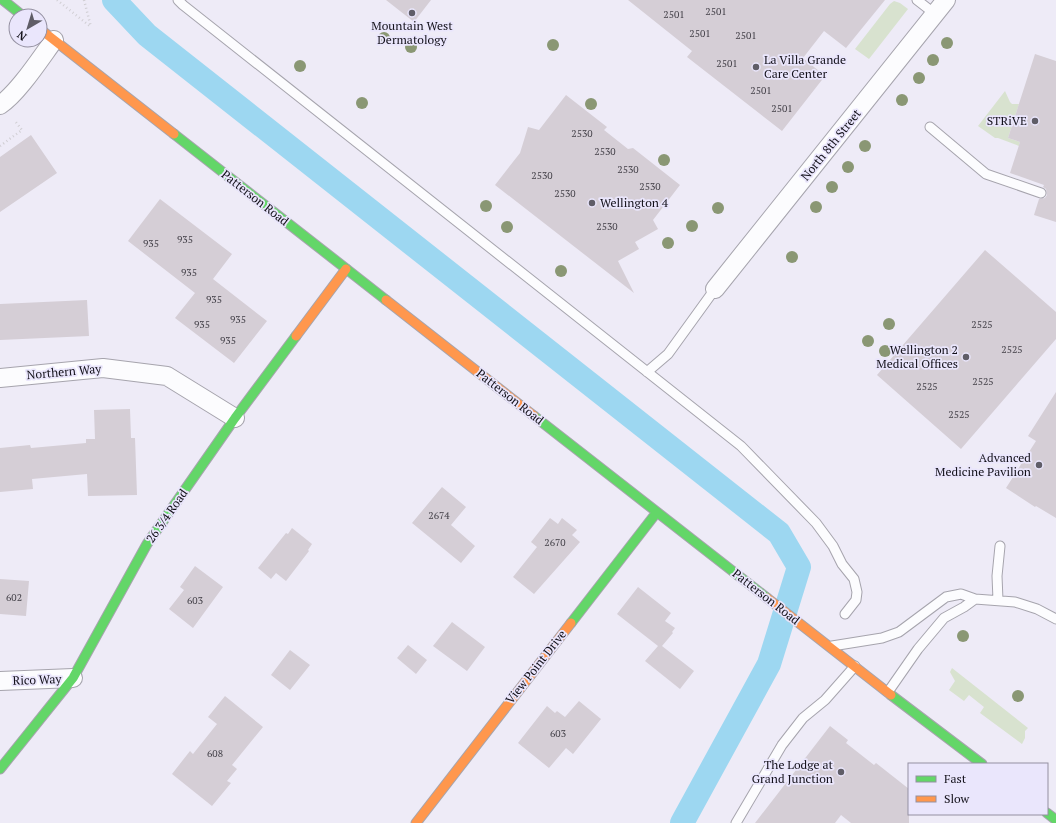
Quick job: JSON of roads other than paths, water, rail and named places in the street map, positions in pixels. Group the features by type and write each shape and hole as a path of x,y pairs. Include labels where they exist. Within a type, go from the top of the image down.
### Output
{"main road":[{"path":"3,0 13,8"},
{"name":"Patterson Road","path":"48,35 657,512 981,763"},
{"name":"26 3/4 Road","path":"0,769 73,678 147,544 235,418 346,269"},
{"name":"View Point Drive","path":"416,823 657,512"},
{"path":"1048,814 1056,820"}],"street":[{"name":"North 8th Street","path":"715,289 946,0"},
{"path":"0,105 5,102 22,83 54,40"},
{"name":"Northern Way","path":"0,378 103,368 167,376 235,418"},
{"name":"Rico Way","path":"0,681 73,678"}],"lane":[{"path":"178,0 741,446 816,523 842,564 854,579 857,592 856,600 845,614"},
{"path":"917,0 935,14"},
{"path":"930,127 986,174 1041,193"},
{"path":"647,372 668,354 715,289"},
{"path":"998,600 997,576 1000,546"},
{"path":"829,646 882,638 899,632 946,597 961,594 975,599 1015,602 1037,609 1056,619"},
{"path":"888,692 918,649 944,618 975,599"},
{"path":"736,823 782,745 803,718 825,700 855,666"}],"waterway":[{"path":"114,0 147,35 779,533 799,567 769,664 682,823"}],"place":[{"name":"Mountain West Dermatology","path":"412,13"},
{"name":"La Villa Grande Care Center","path":"756,67"},
{"name":"STRiVE","path":"1035,121"},
{"name":"Wellington 4","path":"592,203"},
{"name":"Wellington 2 Medical Offices","path":"966,357"},
{"name":"Advanced Medicine Pavilion","path":"1039,465"},
{"name":"The Lodge at Grand Junction","path":"841,772"}]}
